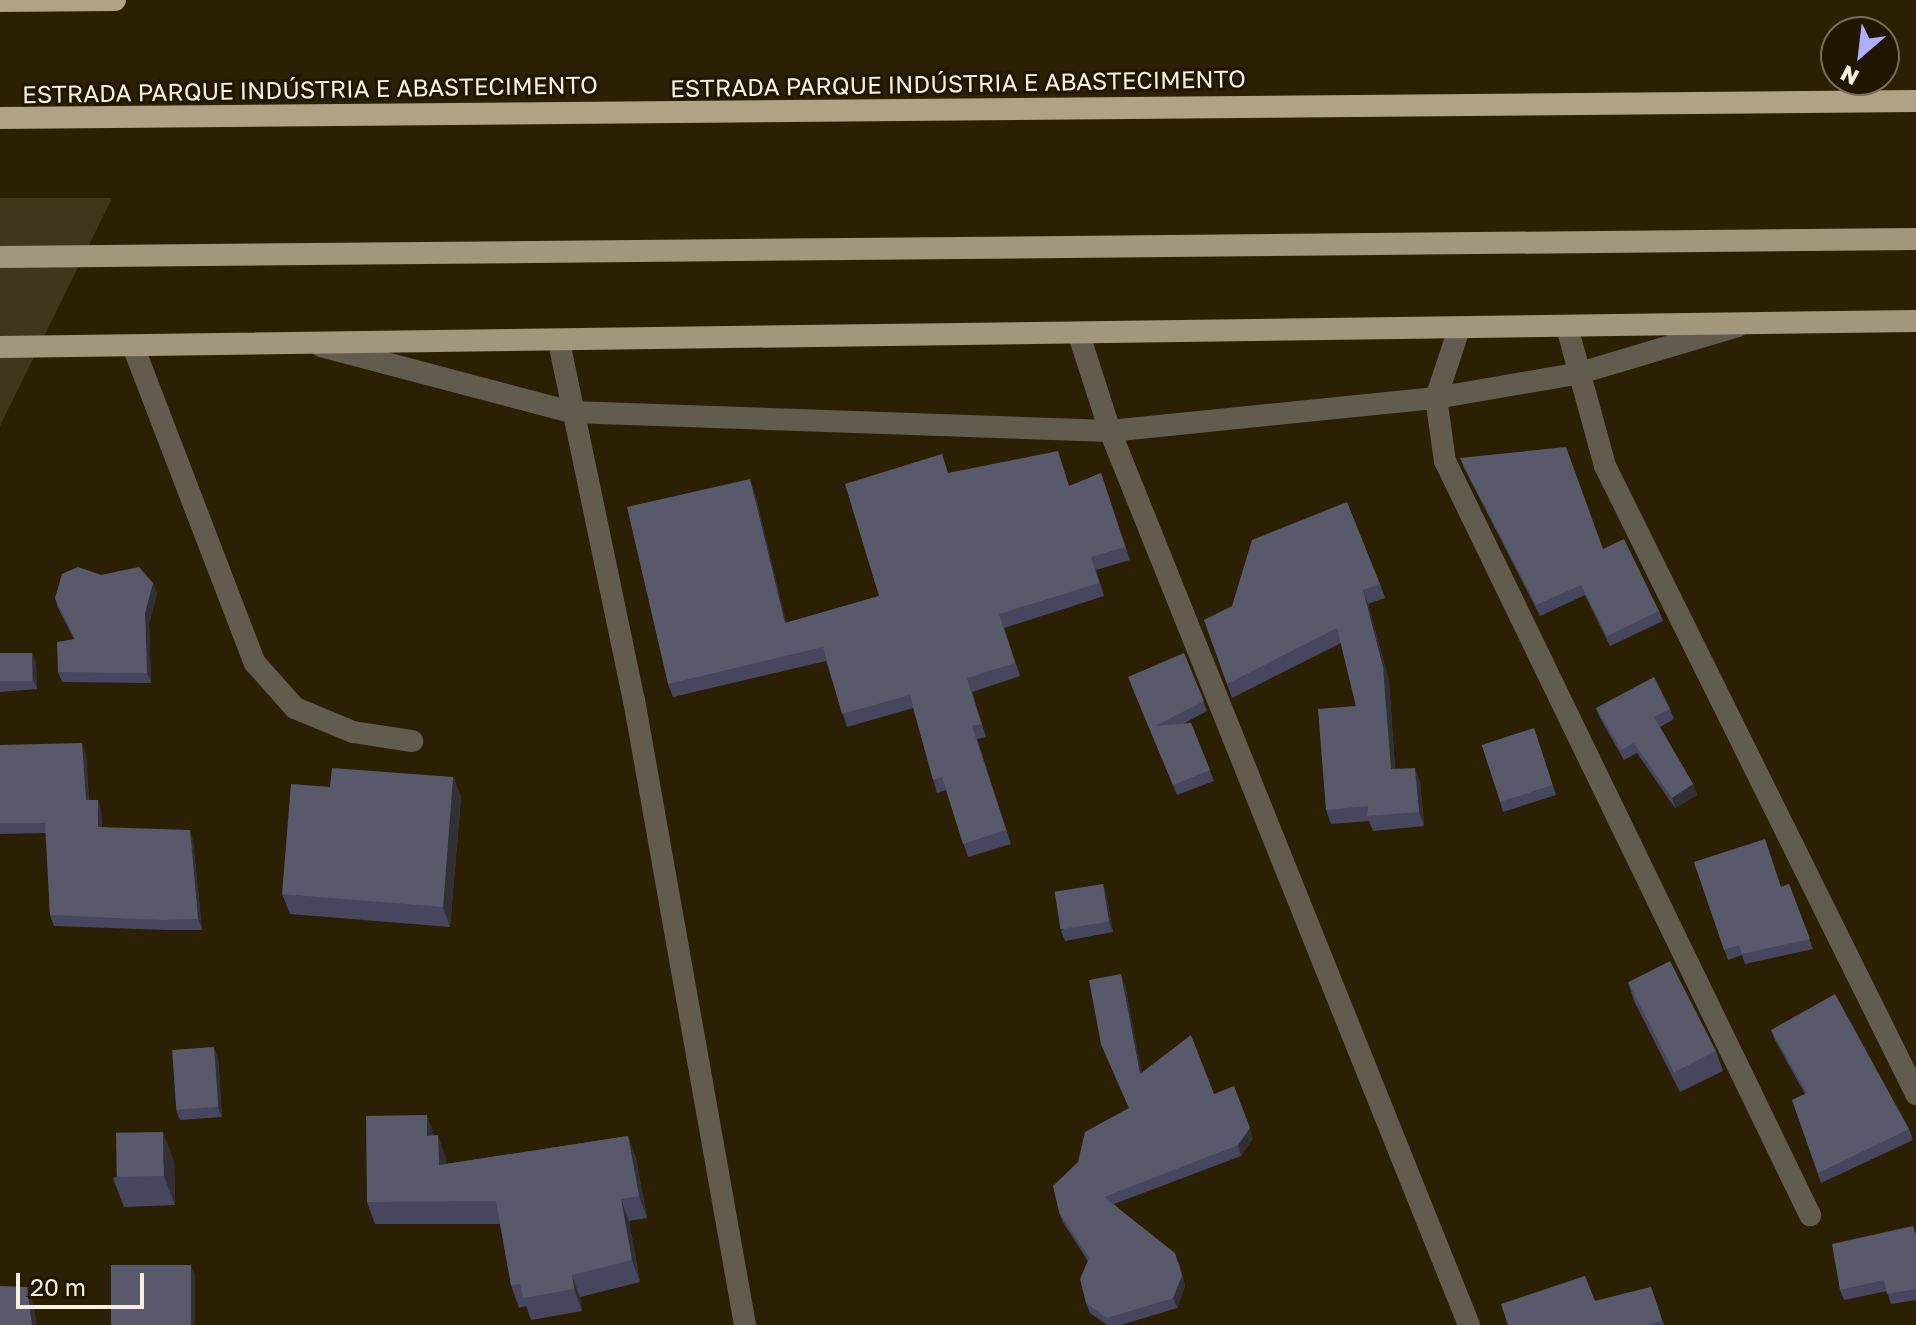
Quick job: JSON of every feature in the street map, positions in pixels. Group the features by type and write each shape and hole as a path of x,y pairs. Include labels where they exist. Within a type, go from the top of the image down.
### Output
{"highway":[{"path":"0,1 115,0"},
{"name":"ESTRADA PARQUE INDÚSTRIA E ABASTECIMENTO","path":"0,118 1916,101"}],"main road":[{"path":"0,257 1916,239"},
{"path":"0,347 1080,338 1916,321"}],"street":[{"path":"316,344 571,412 1110,431 1436,398 1580,373 1744,324"},
{"path":"1567,327 1605,466 1916,1094"},
{"path":"1459,329 1436,398 1445,461 1810,1215"},
{"path":"1080,338 1110,431 1469,1325"},
{"path":"559,342 571,412 634,700 745,1325"},
{"path":"133,346 255,663 295,708 353,732 412,741"}],"shaded area":[{"path":"0,198 112,198 0,426"}],"building":[{"path":"1566,447 1603,549 1624,539 1659,611 1607,636 1581,585 1536,605 1460,458"},
{"path":"1058,451 1069,486 1101,473 1125,547 1091,557 1099,583 999,614 1015,663 967,678 981,724 972,726 1006,830 963,844 942,777 933,780 910,695 842,714 823,647 668,684 627,507 750,479 785,623 879,596 845,484 942,454 948,473"},
{"path":"1347,502 1380,584 1363,590 1383,667 1391,769 1415,768 1419,812 1367,816 1368,806 1326,810 1318,709 1356,706 1337,628 1227,684 1204,620 1232,606 1252,540"},
{"path":"78,567 101,575 139,567 153,583 145,613 147,673 58,672 57,642 75,639 55,598 62,574"},
{"path":"0,653 32,653 32,681 0,681"},
{"path":"1184,653 1204,701 1155,726 1191,723 1210,770 1173,785 1128,677"},
{"path":"1654,677 1670,709 1654,717 1693,784 1672,798 1634,743 1621,750 1596,708"},
{"path":"1534,728 1553,785 1500,802 1482,745"},
{"path":"82,743 86,800 98,800 98,827 190,830 198,919 50,915 45,823 0,823 0,745"},
{"path":"332,768 453,777 443,907 282,894 291,784 330,787"},
{"path":"1765,839 1781,887 1789,884 1810,939 1742,954 1739,945 1724,950 1694,862"},
{"path":"1103,884 1109,922 1061,929 1055,892"},
{"path":"1670,961 1716,1051 1674,1072 1628,982"},
{"path":"1121,974 1140,1074 1191,1035 1214,1094 1234,1086 1250,1128 1238,1145 1104,1197 1175,1253 1182,1276 1173,1298 1107,1318 1086,1303 1080,1279 1089,1258 1059,1212 1053,1186 1078,1162 1085,1132 1129,1108 1101,1044 1089,980"},
{"path":"1835,994 1909,1129 1818,1173 1792,1100 1807,1093 1771,1030"},
{"path":"214,1047 218,1107 176,1110 172,1050"},
{"path":"427,1115 427,1136 438,1135 439,1165 628,1136 639,1196 621,1199 632,1260 572,1275 574,1289 523,1298 520,1284 511,1285 496,1201 367,1202 366,1116"},
{"path":"163,1132 164,1176 117,1177 116,1133"},
{"path":"1913,1226 1916,1236 1916,1289 1887,1294 1884,1280 1840,1290 1832,1244"},
{"path":"111,1265 191,1265 191,1325 111,1325"},
{"path":"1585,1276 1595,1301 1651,1287 1662,1320 1648,1325 1508,1325 1501,1304"},
{"path":"0,1286 27,1287 32,1325 0,1325"}]}
